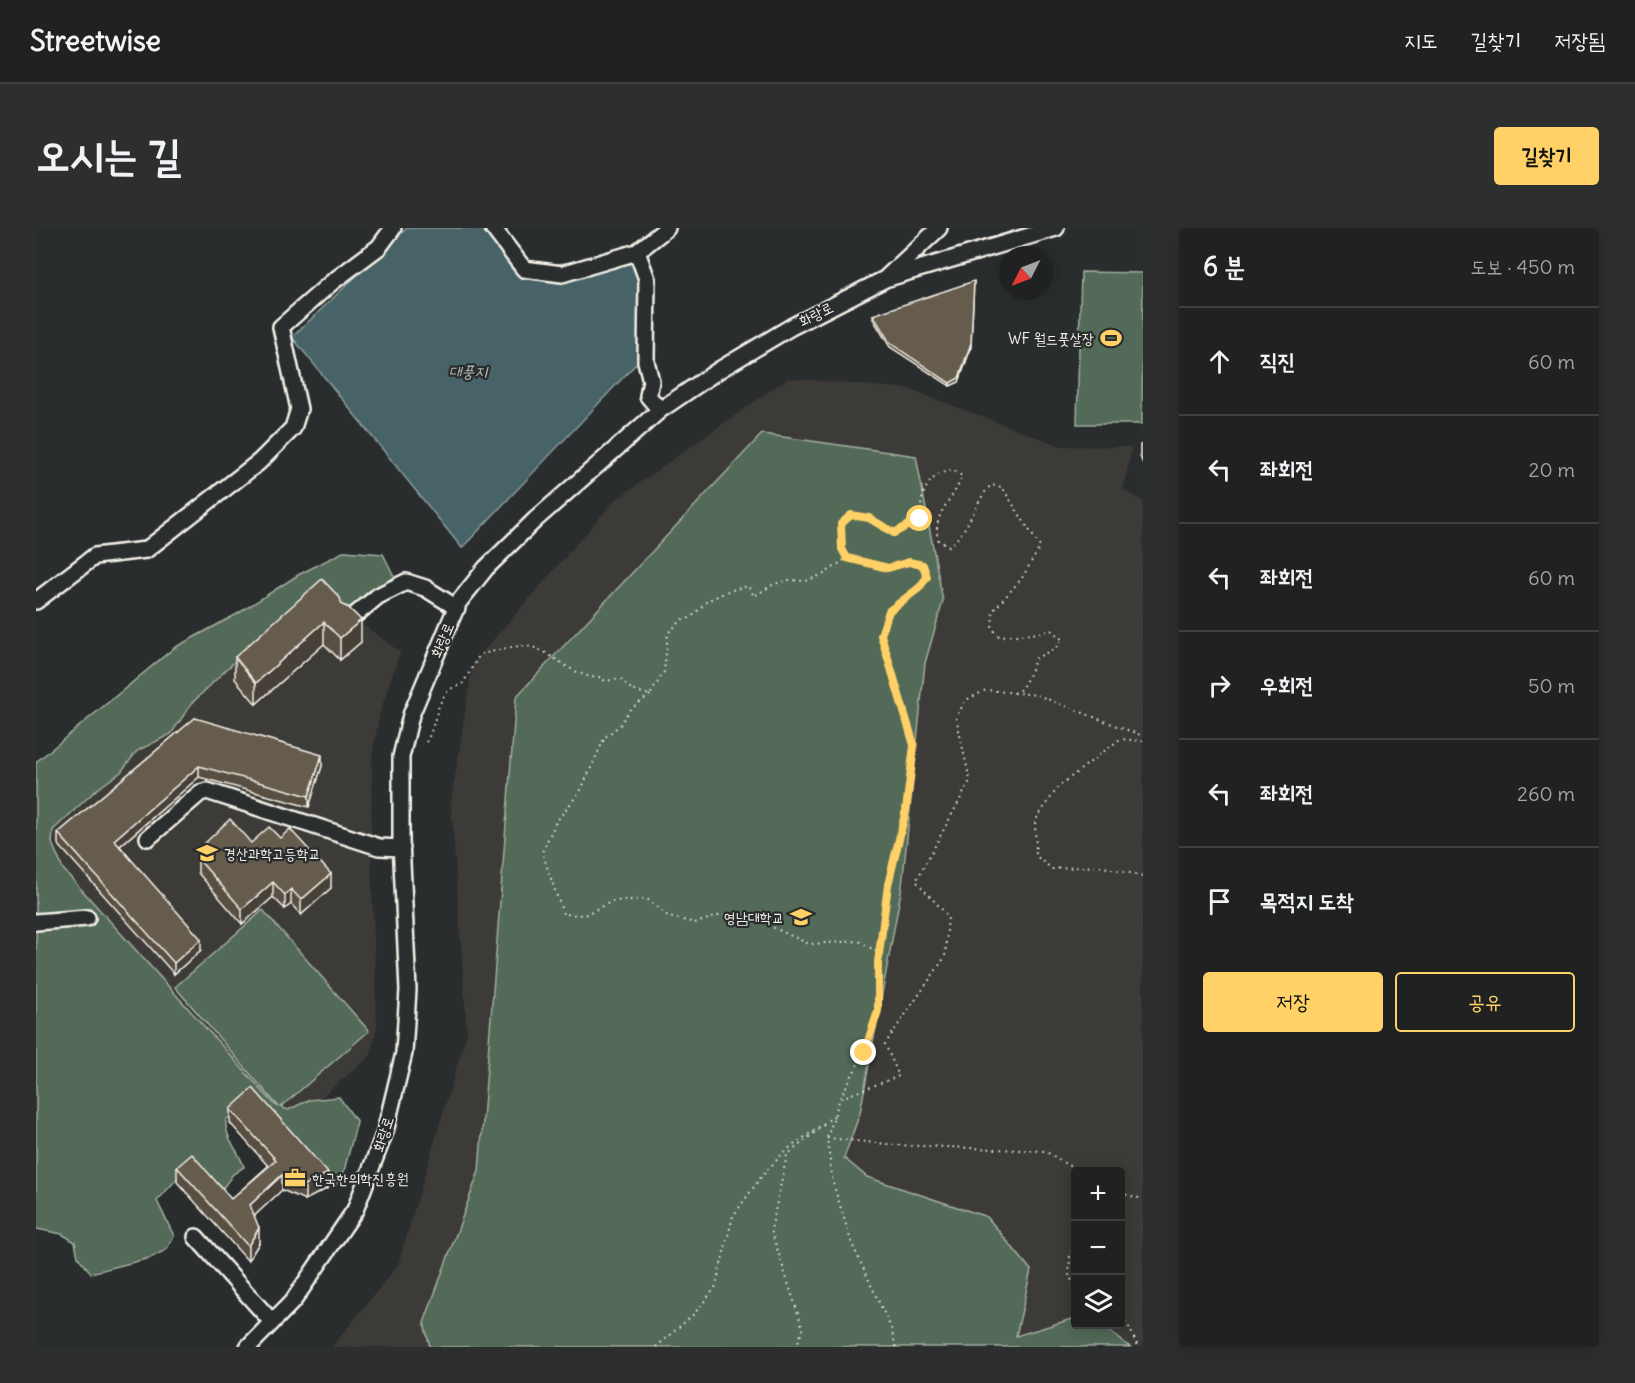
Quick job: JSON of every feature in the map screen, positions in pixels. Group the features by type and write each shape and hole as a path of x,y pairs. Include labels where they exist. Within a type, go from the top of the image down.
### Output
{"street":[{"path":"36,601 94,556 146,550 259,462 293,428 299,409 281,327 379,247 393,228"},
{"path":"493,228 524,269 562,274 637,252 667,228"},
{"path":"885,279 939,228"},
{"name":"화랑로","path":"248,1347 293,1301 355,1210 385,1132 404,1053 408,990 401,757 411,715 457,608 486,568 536,520 660,410 791,327 885,279 1056,228"},
{"path":"637,252 646,279 646,361 651,381 648,396 660,410"},
{"path":"349,620 378,596 406,582 425,588 457,608"},
{"path":"148,838 200,793 207,791 379,847 402,848"},
{"path":"36,922 87,918"},
{"path":"196,1237 272,1322"}],"path":[{"path":"896,1347 891,1328 852,1244 833,1183 827,1138 840,1098 864,1053 878,1011 879,953 888,885 906,810 914,745 881,635 889,611 919,588 927,577 923,565 909,562 888,568 847,558 842,549 841,524 851,515 869,518 894,533 912,525 920,519 921,497 927,482 941,472 952,470 962,476 958,488 944,506 935,526 938,540 949,546 961,536 981,495 991,485 1002,487 1040,547 1022,578 993,611 992,628 999,636 1051,630 1063,640 1054,649 1036,658 1025,683 1017,693"},
{"path":"847,558 824,574 806,580 789,580 774,584 754,596 748,586 728,591 707,601 691,618 683,619 668,633 664,672 650,695 629,710 620,725 605,738 581,790 556,822 542,852 563,914 584,915 613,901 647,899 669,916 696,923 717,916 753,914 772,927 809,944 859,941 879,953"},
{"path":"426,742 433,732 434,721 445,694 453,686 462,685 480,654 520,646 533,647 589,678 600,677 605,681 621,680 632,690 650,695"},
{"path":"840,1098 899,1076 885,1044 945,957 948,916 916,881 970,781 956,717 966,700 986,690 1037,695 1143,736"},
{"path":"1143,741 1120,739 1058,786 1035,821 1036,856 1052,869 1099,866 1143,876"},
{"path":"656,1347 694,1314 715,1288 733,1216 761,1176 785,1151 834,1116"},
{"path":"796,1347 803,1329 771,1230 788,1155 834,1116"},
{"path":"827,1138 896,1145 1045,1151 1071,1167"},
{"path":"1125,1194 1143,1199"},
{"path":"1071,1254 1069,1278 1071,1279"},
{"path":"1125,1323 1138,1347"}],"shaded area":[{"name":"영남대학교","path":"788,378 908,389 1061,446 1132,447 1123,490 1143,501 1143,1347 332,1347 398,1265 467,1032 451,801 473,663 614,501"},
{"name":"경산과학고등학교","path":"314,588 400,652 380,712 372,757 371,861 377,1026 371,1055 305,1111 275,1116 36,845 36,830"}],"green space":[{"name":"WF 월드풋살장","path":"1081,272 1143,273 1142,424 1077,424"},
{"path":"762,434 916,456 943,601 925,663 902,886 860,1113 844,1158 867,1177 987,1217 1031,1270 1016,1336 1071,1319 1071,1329 1106,1329 1130,1347 430,1347 424,1323 479,1171 516,697"},
{"path":"345,551 383,554 395,578 389,598 355,608 312,599 267,632 229,667 192,703 171,734 137,751 121,772 96,790 53,830 52,843 63,869 279,1107 175,987 263,910 369,1031 281,1107 288,1110 309,1100 339,1097 357,1122 344,1171 335,1186 250,1098 226,1120 227,1133 244,1167 233,1174 223,1188 191,1163 157,1201 174,1236 166,1250 150,1258 91,1273 78,1257 75,1242 62,1234 36,1229 36,762 174,648 239,613 298,575"}],"water":[{"name":"대풍지","path":"407,228 493,228 524,269 637,252 651,348 462,548 292,337"}],"building":[{"path":"974,281 971,343 959,378 950,383 890,343 873,315"},
{"path":"322,579 340,598 342,605 349,608 361,620 340,638 324,622 256,683 235,657"},
{"path":"195,718 322,755 309,796 199,766 114,840 201,939 174,963 58,833"},
{"path":"230,819 251,843 269,827 280,838 290,829 331,874 301,900 291,889 285,895 273,882 242,909 198,859 209,849 205,843"},
{"path":"253,1088 328,1173 305,1185 282,1175 250,1205 259,1228 248,1246 177,1167 192,1154 231,1199 276,1160 230,1109"}],"place":[{"name":"WF 월드풋살장","path":"1111,338"},
{"name":"경산과학고등학교","path":"207,853"},
{"name":"영남대학교","path":"801,917"},
{"name":"한국한의학진흥원","path":"295,1178"}],"route":[{"path":"864,1053 878,1011 878,962 888,885 906,810 914,745 889,668 881,635 889,611 919,588 927,577 923,565 909,562 888,568 847,558 842,549 841,524 851,515 869,518 894,533 920,519"}]}
